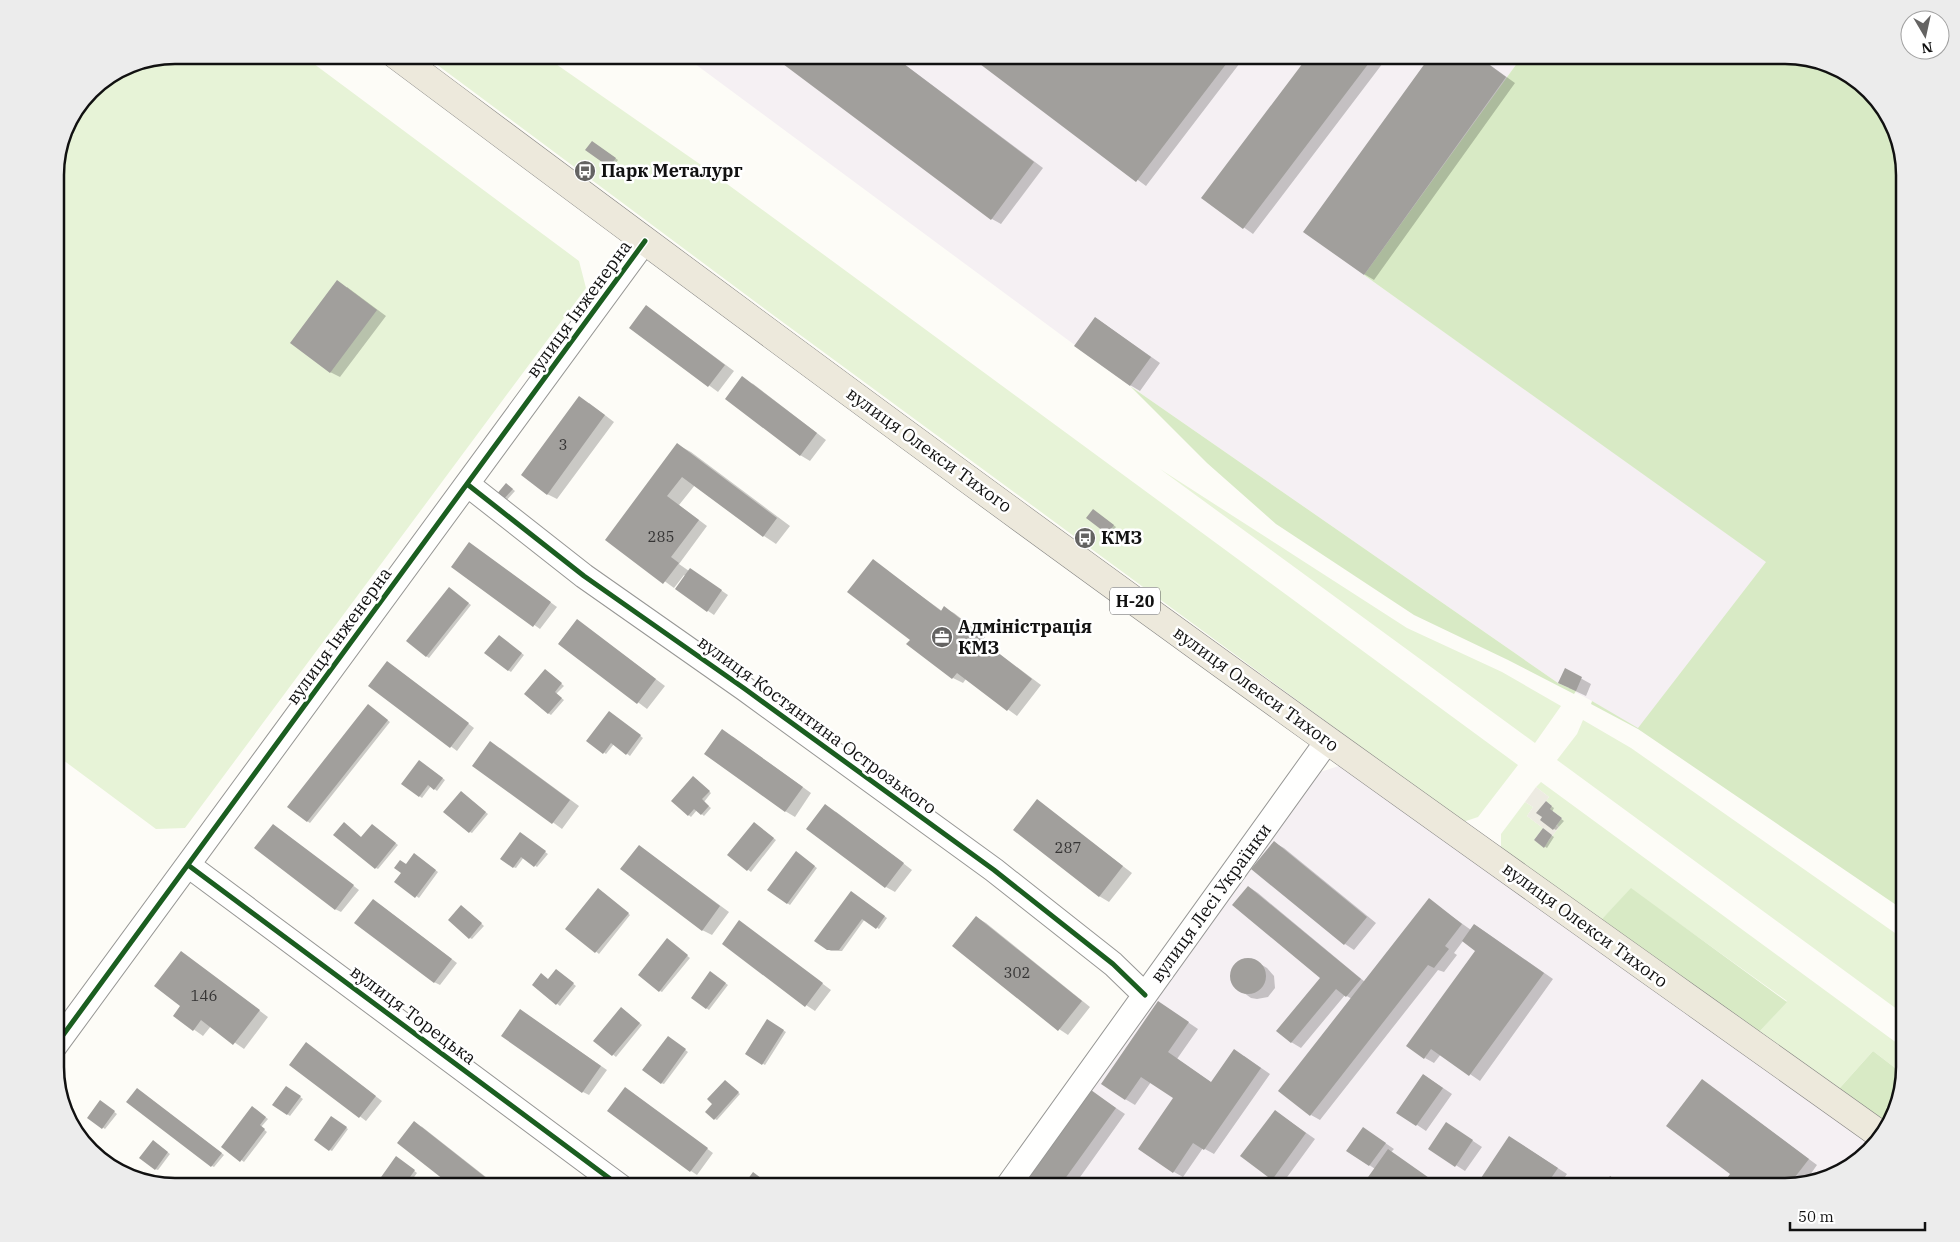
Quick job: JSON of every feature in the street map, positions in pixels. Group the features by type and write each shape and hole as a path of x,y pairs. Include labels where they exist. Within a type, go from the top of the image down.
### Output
{"main road":[{"name":"вулиця Олекси Тихого","path":"408,64 645,241 1151,613 1875,1131"}],"street":[{"name":"вулиця Інженерна","path":"64,1034 645,241"},
{"name":"вулиця Костянтина Острозького","path":"467,484 584,576 744,688 994,870 1113,964 1145,995"},
{"name":"вулиця Лесі Українки","path":"1013,1178 1328,740"},
{"name":"вулиця Торецька","path":"188,865 609,1178"}],"shaded area":[{"path":"695,64 1516,64 1364,275 1767,562 1638,729 1558,683 1130,386"},
{"path":"1342,765 1867,1142 1858,1151 1834,1167 1807,1176 1792,1178 1026,1178 1317,773"},
{"path":"1536,787 1549,797 1537,813 1542,817 1540,820 1559,827 1550,839 1552,835 1527,816 1533,807 1525,802"}],"green space":[{"path":"168,64 314,64 579,261 586,288 185,828 156,829 64,761 64,168 68,146 79,119 96,96 113,83 133,72"},
{"path":"436,64 556,64 704,167 1518,765 1478,817 1463,822 769,312"},
{"path":"1516,64 1799,65 1834,75 1858,91 1869,102 1888,133 1895,161 1896,175 1896,905 1638,729 1591,704 1592,701 1638,728 1766,562 1364,275"},
{"path":"1130,386 1558,683 1576,691 1574,694 1414,615 1276,524 1207,463"},
{"path":"1160,469 1407,628 1502,672 1561,706 1535,743"},
{"path":"1583,720 1631,748 1896,934 1896,1008 1557,760 1577,734"},
{"path":"1541,782 1896,1042 1896,1069 1873,1051 1839,1089 1759,1032 1787,1001 1631,889 1601,920 1501,849 1501,834 1525,802 1533,807 1527,816 1543,828 1534,840 1544,847 1559,827 1557,825 1562,818 1550,809 1552,806 1546,801 1549,797 1536,787"},
{"path":"1631,888 1787,1002 1759,1032 1601,920"},
{"path":"1873,1051 1896,1069 1892,1096 1883,1119 1839,1089"}],"building":[{"path":"783,64 904,64 1034,162 991,220"},
{"path":"980,64 1226,64 1136,182"},
{"path":"1302,64 1368,64 1243,229 1201,198"},
{"path":"1424,64 1488,64 1506,77 1364,275 1303,232"},
{"path":"592,141 616,158 609,167 585,150"},
{"path":"337,280 377,310 330,373 290,343"},
{"path":"646,305 725,365 708,387 629,328"},
{"path":"1095,317 1151,357 1130,386 1074,346"},
{"path":"742,376 817,433 800,456 725,399"},
{"path":"579,396 605,415 547,495 521,475"},
{"path":"677,443 777,518 763,537 682,477 667,496 699,520 671,557 679,563 663,584 605,540"},
{"path":"506,483 513,489 502,501 496,495"},
{"path":"1093,509 1114,525 1107,534 1086,518"},
{"path":"469,542 551,602 533,627 451,567"},
{"name":"Адміністрація КМЗ","path":"873,559 941,611 944,606 976,631 974,634 1032,679 1007,711 957,673 952,679 906,644 910,640 847,592"},
{"path":"690,568 722,590 707,612 675,589"},
{"path":"449,587 469,603 426,657 406,641"},
{"path":"577,619 656,679 637,704 558,644"},
{"path":"499,635 522,653 508,671 484,653"},
{"path":"387,661 469,723 450,748 368,686"},
{"path":"1565,668 1582,677 1576,691 1558,683"},
{"path":"545,669 562,683 555,692 562,698 548,714 524,694"},
{"path":"368,704 388,720 307,822 287,807"},
{"path":"609,711 641,735 626,755 611,743 603,754 586,741"},
{"path":"722,729 803,787 785,812 704,754"},
{"path":"490,741 570,800 552,824 472,766"},
{"path":"419,760 443,778 434,790 428,785 419,797 401,784"},
{"path":"693,776 710,791 702,799 709,806 701,815 694,809 688,816 671,801"},
{"path":"461,791 486,812 469,833 443,812"},
{"path":"1037,799 1123,866 1099,897 1013,830"},
{"path":"1546,801 1552,806 1550,809 1562,818 1553,830 1540,820 1542,817 1536,813"},
{"path":"825,804 904,863 885,888 806,829"},
{"path":"344,822 361,837 372,824 396,843 375,869 333,835"},
{"path":"754,822 774,838 747,871 727,855"},
{"path":"273,824 354,885 335,910 254,848"},
{"path":"1543,828 1552,835 1544,848 1534,840"},
{"path":"520,832 546,851 534,867 521,857 513,868 500,859"},
{"path":"1274,841 1367,917 1344,945 1251,869"},
{"path":"639,845 720,906 702,931 620,869"},
{"path":"796,851 815,866 787,904 767,890"},
{"path":"414,853 436,870 415,898 394,882 401,873 394,868 400,860 406,864"},
{"path":"1248,886 1361,979 1346,997 1336,989 1291,1043 1276,1031 1320,978 1232,905"},
{"path":"598,888 629,913 595,953 565,929"},
{"path":"851,891 885,916 876,929 862,919 839,950 827,950 814,941"},
{"path":"1429,898 1462,924 1445,946 1449,949 1434,968 1428,965 1310,1116 1278,1091"},
{"path":"373,899 452,959 434,983 354,923"},
{"path":"461,905 482,923 469,939 448,920"},
{"path":"976,916 1082,1001 1058,1031 952,946"},
{"path":"739,920 823,983 805,1007 722,944"},
{"path":"1474,924 1544,973 1469,1076 1431,1049 1424,1059 1406,1046 1475,951 1462,941"},
{"path":"667,938 688,955 659,992 638,975"},
{"path":"181,951 260,1010 233,1045 201,1020 193,1031 173,1016 180,1006 154,986"},
{"path":"1248,958 1255,959 1261,963 1265,969 1265,983 1261,989 1255,993 1248,994 1241,993 1235,989 1231,983 1230,976 1231,969 1235,963 1241,959"},
{"path":"556,969 574,983 556,1005 532,985 541,973 548,979"},
{"path":"710,971 726,983 706,1009 691,998"},
{"path":"1158,1001 1189,1022 1168,1052 1211,1082 1234,1049 1261,1068 1204,1150 1193,1143 1173,1173 1138,1149 1173,1098 1141,1077 1125,1100 1101,1084"},
{"path":"621,1007 640,1023 612,1056 593,1041"},
{"path":"520,1009 601,1066 582,1093 501,1036"},
{"path":"767,1019 784,1030 762,1065 745,1054"},
{"path":"668,1036 686,1049 661,1084 642,1070"},
{"path":"306,1042 376,1096 359,1118 289,1065"},
{"path":"1423,1074 1443,1088 1416,1126 1396,1113"},
{"path":"1702,1079 1809,1159 1794,1178 1727,1178 1730,1174 1666,1126"},
{"path":"725,1080 739,1092 714,1120 705,1112 712,1104 707,1099"},
{"path":"286,1086 301,1096 287,1115 272,1105"},
{"path":"625,1087 708,1148 690,1172 607,1111"},
{"path":"137,1088 222,1153 211,1167 126,1102"},
{"path":"1091,1090 1116,1108 1065,1178 1028,1178"},
{"path":"100,1100 115,1111 102,1129 87,1118"},
{"path":"252,1106 266,1117 260,1125 265,1129 240,1162 221,1147"},
{"path":"1275,1110 1306,1133 1273,1178 1269,1178 1240,1156"},
{"path":"331,1116 347,1127 329,1151 314,1140"},
{"path":"414,1121 485,1177 442,1178 397,1143"},
{"path":"1446,1122 1473,1140 1455,1167 1428,1149"},
{"path":"1363,1127 1386,1143 1369,1166 1346,1151"},
{"path":"1509,1136 1558,1168 1551,1178 1481,1178"},
{"path":"153,1140 168,1152 155,1170 139,1158"},
{"path":"1388,1149 1429,1178 1367,1178"},
{"path":"396,1156 415,1170 409,1178 380,1178"},
{"path":"753,1172 761,1178 749,1178"}],"cycle path":[{"path":"64,1034 645,241"},
{"path":"467,484 584,576 745,689 994,870 1113,964 1145,995"},
{"path":"188,865 609,1178"}],"place":[{"name":"Парк Металург","path":"585,171"},
{"name":"КМЗ","path":"1085,538"},
{"name":"Адміністрація КМЗ","path":"942,637"}]}
